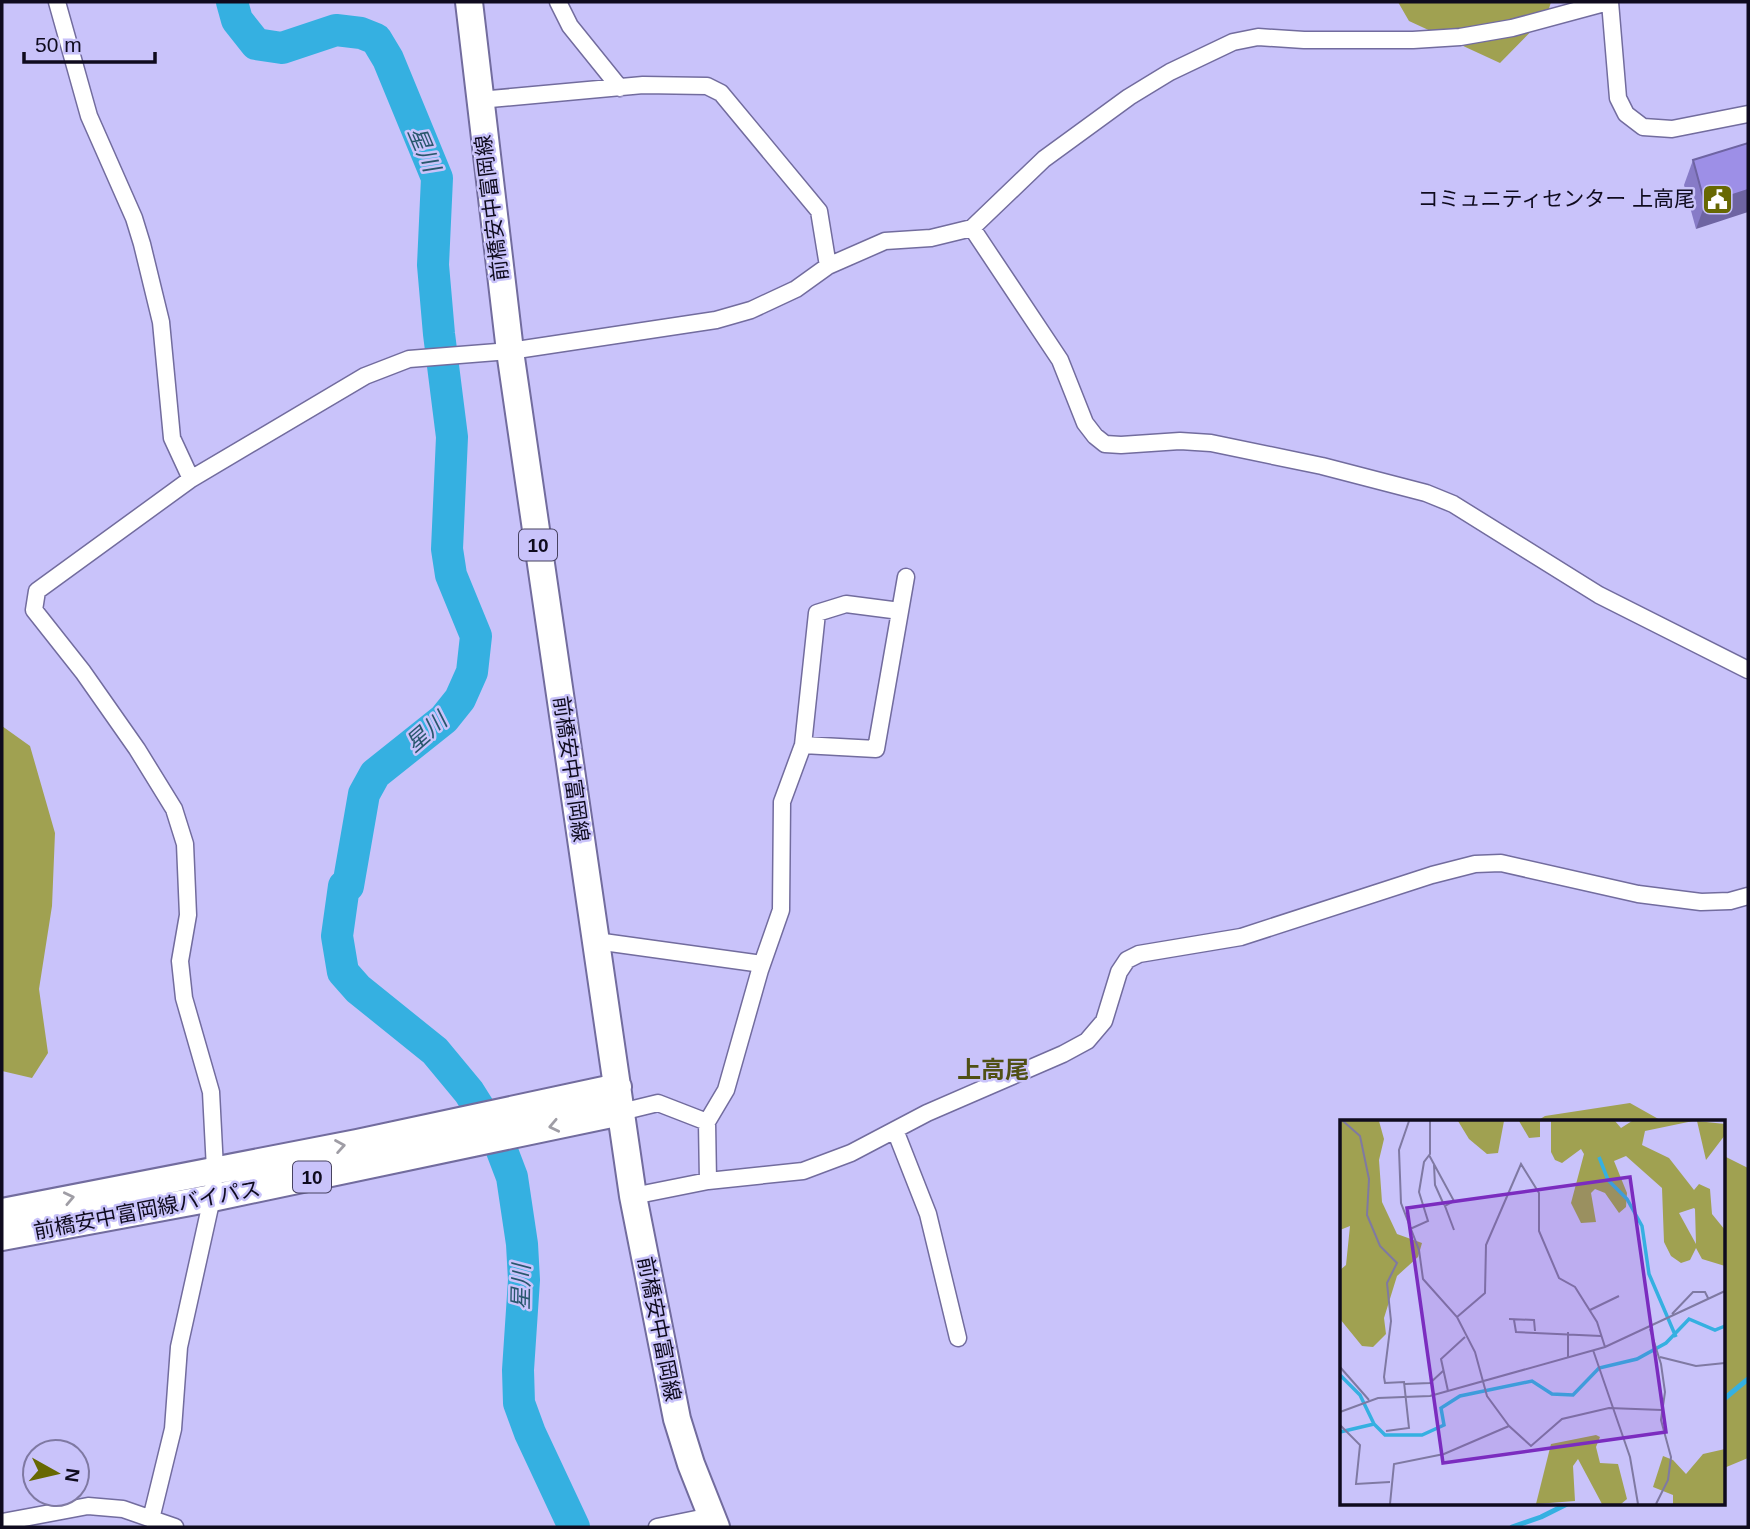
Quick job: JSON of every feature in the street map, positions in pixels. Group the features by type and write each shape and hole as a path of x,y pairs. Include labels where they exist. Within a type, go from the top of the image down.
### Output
{"main road":[{"name":"前橋安中富岡線","path":"469,2 510,351 633,1196 677,1419 714,1522"},
{"name":"前橋安中富岡線バイパス","path":"2,1212 215,1169 619,1099"},
{"name":"前橋安中富岡線バイパス","path":"2,1237 212,1199 619,1099"}],"street":[{"path":"57,2 89,116 134,218 142,244 161,322 172,438 191,479"},
{"path":"558,2 570,26 620,88"},
{"path":"151,1519 173,1429 180,1347 212,1199 215,1169 211,1092 184,998 180,961 188,915 183,834 173,809 137,749 34,610 37,591 191,479 365,376 409,359 510,351 716,320 751,310 796,289 828,266 885,242 932,239 972,228 1044,159 1129,97 1170,72 1233,42 1258,37 1304,40 1413,40 1460,37 1512,28 1609,2 1618,98 1626,114 1643,127 1672,129 1748,114"},
{"path":"479,100 643,85 707,86 721,93 819,211 828,266"},
{"path":"972,228 1060,360 1085,423 1094,436 1105,444 1210,443 1322,466 1426,493 1452,504 1599,594 1748,670"},
{"path":"803,746 876,749 906,577"},
{"path":"708,1181 707,1122 726,1090 762,964 781,910 782,802 803,746 817,613 846,604 900,611"},
{"path":"633,1196 708,1181 803,1171 851,1153 1087,1041 1104,1021 1119,972 1127,960 1139,954 1241,937 1432,875 1475,864 1501,863 1638,894 1701,902 1730,901 1748,896"},
{"path":"596,941 762,964"},
{"path":"619,1099 657,1103 707,1122"},
{"path":"895,1130 928,1213 958,1338"},
{"path":"2,1522 88,1506 123,1509 175,1527"},
{"path":"657,1527 714,1522"}],"shaded area":[{"path":"1398,2 1551,2 1547,15 1500,63 1409,21"},
{"path":"2,726 30,746 55,833 52,906 39,989 48,1053 32,1078 2,1071"},
{"path":"1630,1103 1660,1120 1539,1120 1545,1116"},
{"path":"1726,1157 1748,1168 1748,1458 1726,1467"}],"building":[{"path":"1748,143 1748,190 1705,204 1693,160"}],"waterway":[{"name":"星川","path":"232,2 237,20 256,44 282,48 336,30 361,33 376,39 388,59 437,178 433,265 452,437 447,549 451,575 476,636 472,672 460,699 444,719 375,774 364,794 348,886 344,886 337,936 343,972 358,989 435,1051 469,1092 496,1135 512,1177 522,1244 524,1280 518,1370 519,1403 530,1433 574,1527"},
{"path":"1726,1397 1748,1379"},
{"path":"1512,1527 1567,1504"}],"place":[{"name":"コミュニティセンター 上高尾","path":"1718,199"}],"district":[{"name":"上高尾","path":"993,1070"}]}
